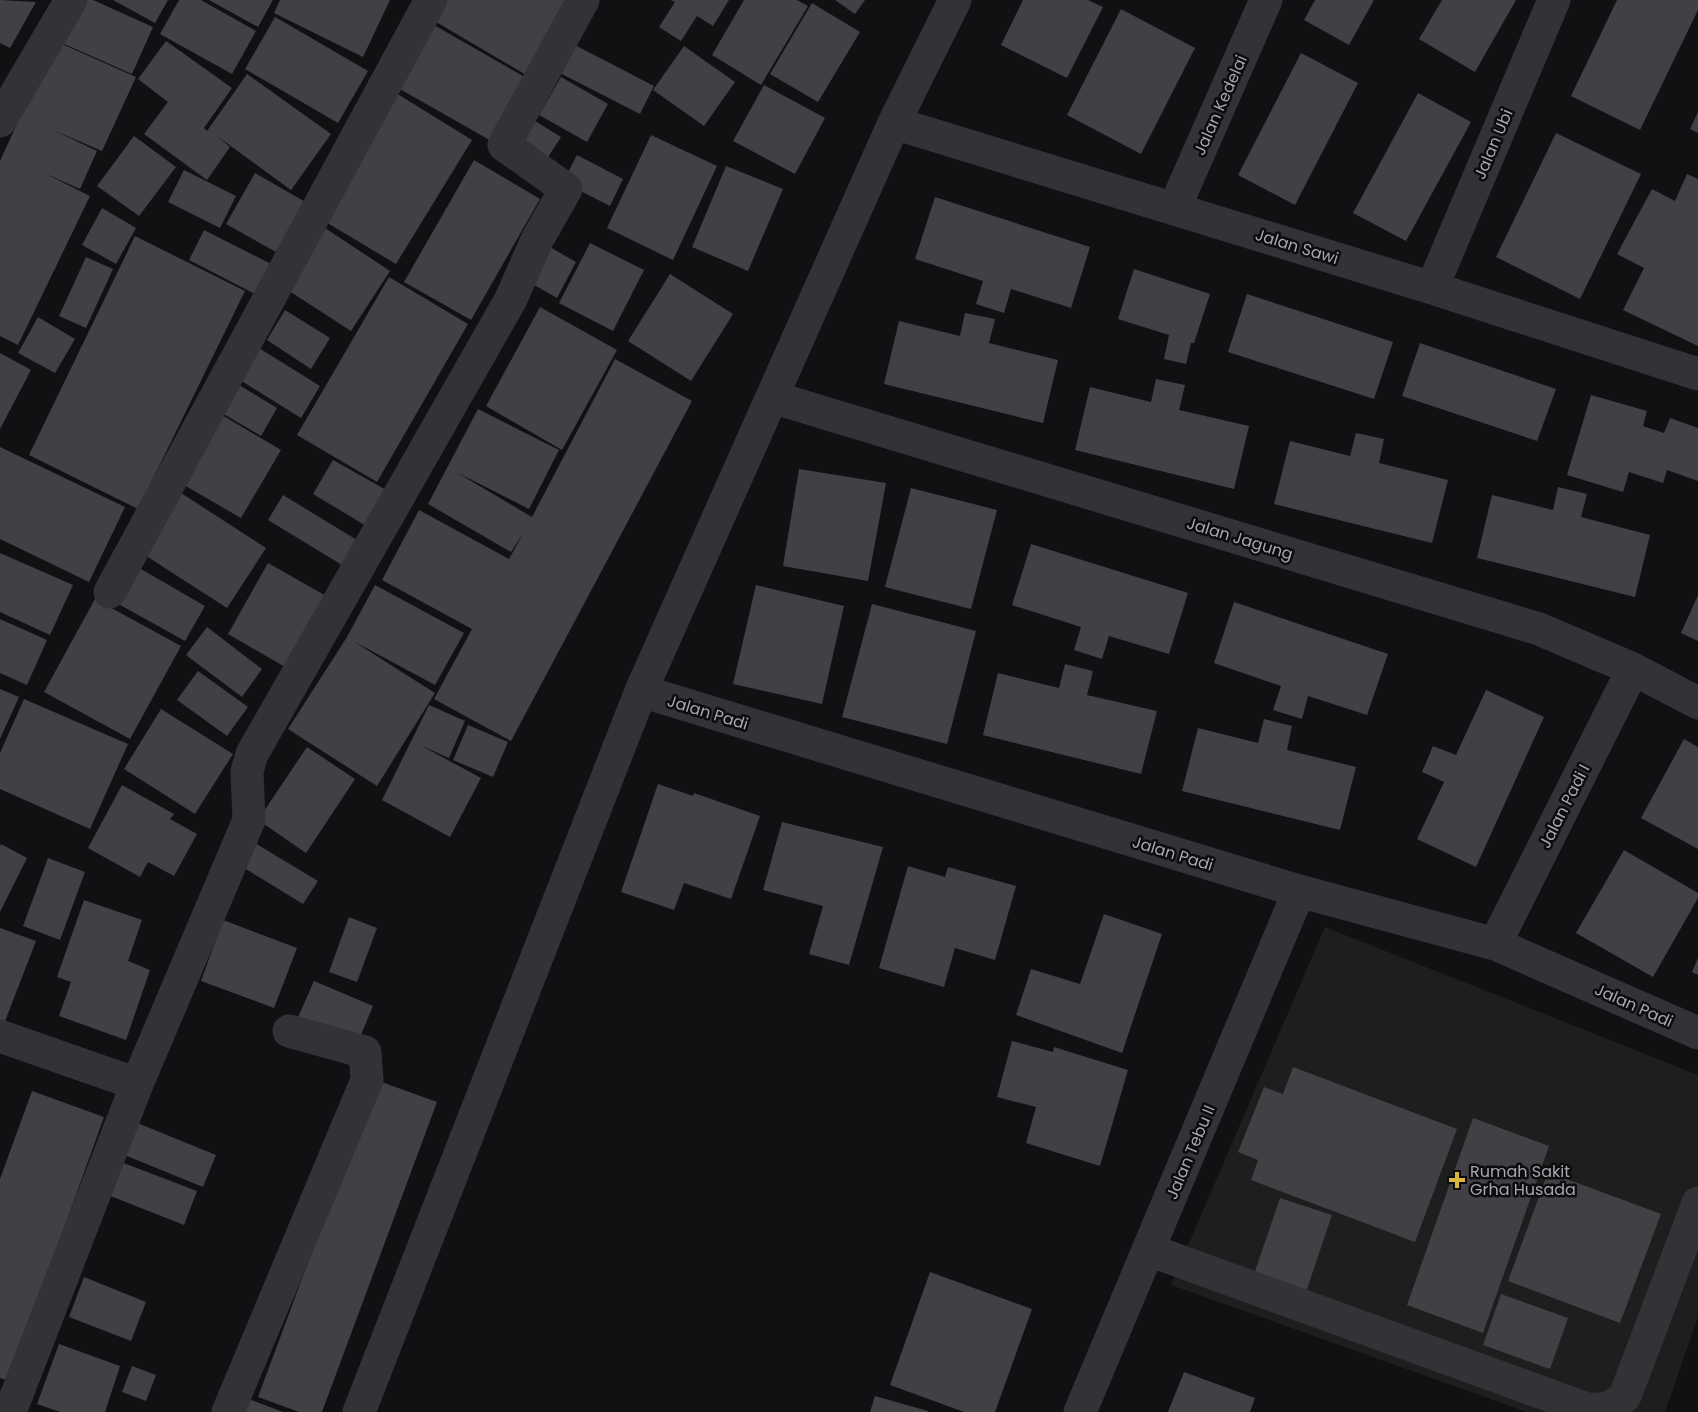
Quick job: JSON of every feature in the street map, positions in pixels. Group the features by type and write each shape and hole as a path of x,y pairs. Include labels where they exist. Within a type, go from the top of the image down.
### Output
{"street":[{"path":"0,121 71,0"},
{"path":"110,592 432,0"},
{"path":"9,1412 137,1084 249,820 247,772 252,754 511,299 537,240 566,189 504,145 583,0"},
{"path":"358,1412 641,692 894,123 955,0"},
{"name":"Jalan Kedelai","path":"1174,209 1266,0"},
{"name":"Jalan Ubi","path":"1432,288 1554,0"},
{"name":"Jalan Sawi","path":"894,123 1432,288 1698,374"},
{"name":"Jalan Jagung","path":"772,397 1539,629 1633,669 1698,703"},
{"name":"Jalan Padi I","path":"1495,944 1633,669"},
{"name":"Jalan Padi","path":"641,692 1299,891 1495,944 1698,1033"},
{"name":"Jalan Tebu II","path":"1080,1412 1299,891"},
{"path":"228,1412 366,1080 365,1052 289,1030"},
{"path":"0,1036 137,1084"},
{"path":"1149,1250 1587,1411 1603,1410 1614,1406 1625,1396 1698,1203"}],"shaded area":[{"name":"Rumah Sakit Grha Husada","path":"1325,927 1698,1075 1698,1317 1665,1412 1527,1412 1171,1285"}],"building":[{"path":"0,0 36,2 10,48 0,43"},
{"path":"81,0 93,0 153,27 132,74 62,43"},
{"path":"113,0 168,0 155,23"},
{"path":"179,0 201,0 256,31 232,74 160,34"},
{"path":"209,0 273,0 258,27"},
{"path":"280,0 390,0 363,57 274,13"},
{"path":"442,0 572,0 528,76 431,19"},
{"path":"671,0 729,0 713,26 697,16 681,41 659,27 675,2"},
{"path":"744,0 797,0 808,6 761,85 712,55"},
{"path":"835,0 865,0 855,14"},
{"path":"1023,0 1088,0 1103,7 1067,78 1001,45"},
{"path":"1315,0 1374,0 1349,45 1304,20"},
{"path":"1442,0 1516,0 1475,72 1419,39"},
{"path":"1617,0 1698,0 1698,10 1640,130 1571,96"},
{"path":"812,3 860,32 818,102 770,74"},
{"path":"1121,9 1195,48 1141,154 1067,115"},
{"path":"275,17 368,71 338,123 245,69"},
{"path":"434,25 530,80 495,143 398,88"},
{"path":"55,41 136,77 102,151 53,130 97,151 80,189 44,173 90,196 18,345 0,336 0,161"},
{"path":"166,41 232,88 204,128 207,131 247,74 331,134 291,190 217,136 230,147 207,180 144,134 168,102 138,79"},
{"path":"571,43 654,86 640,114 556,71"},
{"path":"684,46 735,82 704,126 653,90"},
{"path":"1301,53 1358,83 1295,205 1238,175"},
{"path":"561,77 608,104 587,142 539,115"},
{"path":"764,85 825,118 795,174 733,141"},
{"path":"396,93 472,140 396,264 319,218"},
{"path":"1418,93 1471,122 1406,241 1353,213"},
{"path":"1698,112 1698,133 1690,129"},
{"path":"527,116 561,137 543,165 510,144"},
{"path":"1556,133 1641,174 1580,299 1496,257"},
{"path":"651,135 717,166 673,260 607,228"},
{"path":"134,136 176,167 139,216 97,186"},
{"path":"577,155 623,179 610,206 563,182"},
{"path":"474,160 540,199 471,320 404,282"},
{"path":"726,166 783,189 748,271 692,247"},
{"path":"184,170 236,196 220,228 168,202"},
{"path":"255,173 314,207 285,257 226,224"},
{"path":"1687,174 1698,179 1698,346 1623,310 1644,268 1617,254 1652,189 1675,201"},
{"path":"935,197 1090,247 1071,308 1011,289 1004,313 976,304 983,281 915,259"},
{"path":"102,208 136,228 116,264 82,245"},
{"path":"322,226 390,271 351,331 283,287"},
{"path":"204,230 271,264 255,294 189,260"},
{"path":"135,236 245,291 138,509 29,455"},
{"path":"541,242 576,262 557,298 522,278"},
{"path":"590,243 644,270 613,331 559,303"},
{"path":"86,257 113,269 86,328 59,316"},
{"path":"1134,269 1210,294 1194,343 1191,343 1186,364 1164,359 1169,335 1118,319"},
{"path":"670,274 733,314 691,381 628,341"},
{"path":"389,277 468,324 377,482 297,435"},
{"path":"1247,294 1393,342 1374,399 1228,352"},
{"path":"540,307 617,350 562,450 486,406"},
{"path":"285,310 330,338 311,369 267,340"},
{"path":"965,313 995,319 989,343 1058,360 1043,423 884,384 899,321 960,336"},
{"path":"38,317 75,339 55,373 18,353"},
{"path":"1420,343 1556,389 1537,441 1402,396"},
{"path":"259,348 320,386 301,418 240,380"},
{"path":"0,353 31,370 0,429"},
{"path":"615,359 692,401 511,741 434,699 472,629 382,580 419,510 509,559 524,532 511,552 428,504 478,409 559,450 529,509 456,472 532,517"},
{"path":"1156,379 1185,385 1179,410 1249,426 1234,489 1075,450 1090,387 1151,402"},
{"path":"239,385 277,408 261,436 222,413"},
{"path":"1591,395 1647,411 1643,426 1664,433 1670,418 1698,428 1698,481 1667,470 1663,483 1629,472 1623,492 1567,475"},
{"path":"217,412 281,450 241,518 177,481"},
{"path":"1356,433 1384,439 1379,463 1448,480 1432,543 1274,504 1290,441 1350,456"},
{"path":"0,447 125,507 89,582 0,539"},
{"path":"333,460 388,491 368,527 313,494"},
{"path":"799,469 886,483 868,581 783,566"},
{"path":"1558,487 1587,494 1581,517 1650,535 1635,597 1477,558 1492,495 1553,510"},
{"path":"911,488 997,510 971,609 885,587"},
{"path":"178,491 266,548 227,608 140,552"},
{"path":"283,495 357,540 342,565 268,520"},
{"path":"1031,544 1188,593 1169,654 1109,636 1102,659 1074,650 1081,627 1012,605"},
{"path":"0,553 73,585 50,635 0,612"},
{"path":"268,563 328,597 287,668 228,634"},
{"path":"134,565 205,606 185,641 113,601"},
{"path":"375,585 464,633 435,685 353,641 435,693 377,786 288,729 347,637"},
{"path":"756,585 844,606 822,704 733,684"},
{"path":"1698,595 1698,641 1681,633"},
{"path":"95,599 181,646 130,739 44,692"},
{"path":"1234,602 1388,654 1367,715 1308,696 1302,719 1273,710 1281,686 1214,663"},
{"path":"872,604 976,631 947,744 842,717"},
{"path":"0,619 47,640 27,685 0,673"},
{"path":"207,627 262,669 242,697 186,655"},
{"path":"1065,664 1093,671 1087,695 1157,711 1141,774 983,735 998,673 1059,688"},
{"path":"198,671 248,707 227,736 177,700"},
{"path":"0,689 19,697 0,739"},
{"path":"1486,690 1544,717 1476,867 1417,839 1444,782 1422,772 1433,746 1456,755"},
{"path":"24,699 128,744 90,829 0,789 0,753"},
{"path":"429,705 465,721 449,758 420,745 481,778 450,837 382,800"},
{"path":"161,709 233,754 195,814 124,769"},
{"path":"1264,719 1292,726 1287,750 1356,767 1340,830 1182,791 1198,728 1258,743"},
{"path":"468,725 508,742 493,777 453,760"},
{"path":"1684,739 1698,747 1698,849 1641,818"},
{"path":"307,747 355,779 306,853 258,820"},
{"path":"658,784 693,796 694,793 760,816 731,899 684,883 674,910 621,892"},
{"path":"122,785 174,814 170,819 197,834 174,876 148,862 140,877 88,848"},
{"path":"782,822 883,847 849,965 809,954 823,906 763,890"},
{"path":"250,840 318,881 303,904 236,863"},
{"path":"1,844 27,858 0,912 0,847"},
{"path":"1624,850 1698,893 1698,898 1653,977 1576,933"},
{"path":"48,858 85,872 60,940 23,926"},
{"path":"908,866 945,877 948,867 1016,886 995,960 955,948 944,987 879,968"},
{"path":"84,900 142,920 128,961 150,970 126,1040 59,1016 71,982 57,977"},
{"path":"1104,914 1162,934 1122,1053 1016,1015 1031,969 1080,984"},
{"path":"349,917 377,928 357,982 329,972"},
{"path":"223,920 297,948 274,1008 201,981"},
{"path":"0,928 36,941 2,1029 0,1029"},
{"path":"1698,958 1698,975 1692,972"},
{"path":"314,981 373,1006 355,1049 295,1024"},
{"path":"1012,1041 1053,1052 1054,1047 1128,1070 1100,1166 1026,1143 1036,1107 997,1097"},
{"path":"1293,1067 1457,1129 1415,1242 1251,1180 1258,1160 1238,1152 1264,1087 1283,1094"},
{"path":"376,1080 437,1102 322,1412 299,1412 258,1397"},
{"path":"32,1091 104,1117 9,1381 0,1378 0,1179"},
{"path":"1473,1118 1549,1146 1483,1333 1407,1305"},
{"path":"135,1122 216,1155 203,1187 122,1154"},
{"path":"121,1162 197,1191 184,1225 108,1195"},
{"path":"1548,1172 1661,1214 1620,1323 1508,1281"},
{"path":"1280,1198 1332,1215 1305,1295 1253,1277"},
{"path":"930,1272 1032,1309 995,1412 964,1412 890,1385"},
{"path":"84,1277 146,1302 131,1341 69,1317"},
{"path":"1501,1294 1568,1318 1550,1369 1483,1345"},
{"path":"59,1344 120,1366 105,1412 60,1412 37,1404"},
{"path":"132,1366 156,1375 146,1401 122,1392"},
{"path":"1184,1372 1255,1398 1250,1412 1168,1412"},
{"path":"875,1396 928,1411 928,1412 870,1412"},
{"path":"249,1399 283,1412 244,1412"}],"place":[{"name":"Rumah Sakit Grha Husada","path":"1457,1180"}]}
